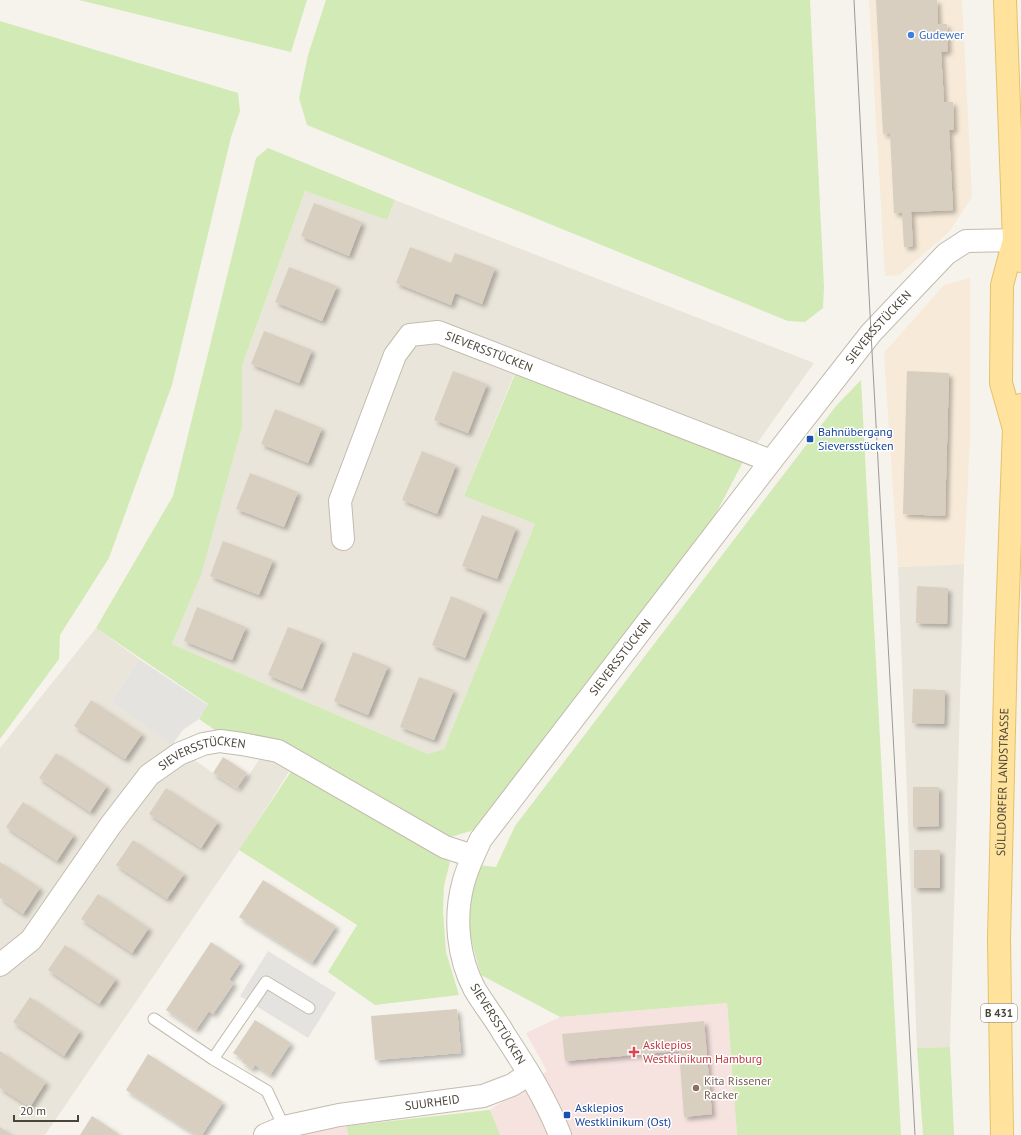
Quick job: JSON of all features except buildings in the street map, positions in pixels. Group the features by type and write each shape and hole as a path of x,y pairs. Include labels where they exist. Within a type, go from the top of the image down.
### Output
{"main road":[{"name":"SÜLLDORFER LANDSTRASSE","path":"1005,0 1018,240 1021,261"},
{"name":"SÜLLDORFER LANDSTRASSE","path":"1014,429 1002,383 1002,285 1018,240"},
{"name":"SÜLLDORFER LANDSTRASSE","path":"1002,1135 999,915 1014,429 1021,405"}],"street":[{"name":"SIEVERSSTÜCKEN","path":"528,1074 475,988 464,962 458,932 458,917 462,885 481,839 871,333 946,254 966,241 1018,240"},
{"name":"SIEVERSSTÜCKEN","path":"343,539 340,501 395,355 410,336 438,332 771,461"},
{"name":"SIEVERSSTÜCKEN","path":"0,965 31,940 110,826 149,776 179,754 203,744 220,741 278,751 445,847 473,856"},
{"name":"SUURHEID","path":"275,1131 340,1115 484,1096 512,1085 528,1074"},
{"path":"528,1074 552,1115 560,1135"}],"lane":[{"path":"213,1059 266,982 309,1008"},
{"path":"154,1019 213,1059 267,1091 275,1131"}],"shaded area":[{"path":"869,0 962,0 972,197 949,232 899,275 885,276"},
{"path":"305,191 387,220 395,200 814,363 753,449 520,360 464,496 535,524 444,749 428,754 172,644 203,568 242,427 242,366"},
{"path":"970,278 970,439 964,564 898,567 884,353 944,285"},
{"path":"964,564 950,1047 917,1048 898,567"},
{"path":"96,628 139,659 111,702 239,791 260,758 275,762 290,770 239,851 45,1135 0,1135 0,748"},
{"path":"139,659 208,705 199,719 183,730 172,745 111,702"},
{"path":"268,951 336,993 308,1038 240,996"},
{"name":"Asklepios Westklinikum Hamburg","path":"727,1003 737,1135 280,1135 490,1110 547,1071 526,1033 560,1017"}],"green space":[{"path":"79,0 307,0 291,52"},
{"path":"326,0 810,0 824,287 823,308 805,322 788,321 307,125 299,98 308,55"},
{"path":"0,21 238,93 240,111 231,137 172,385 109,558 60,635 59,659 0,739"},
{"path":"268,148 395,200 387,220 305,191 242,366 242,427 202,572 172,644 428,754 444,749 535,524 464,496 516,372 744,460 712,521 474,830 451,837 279,740 218,732 199,719 208,704 96,628 173,496 256,158"},
{"path":"861,380 901,1135 737,1135 727,1003 560,1017 481,975 468,929 474,873 478,865 496,867 515,826 836,406"},
{"path":"292,770 450,862 444,886 443,910 446,952 459,995 375,1005 328,972 357,925 239,850"},
{"path":"950,1047 954,1135 923,1135 917,1048"},
{"path":"490,1110 500,1135 348,1135 347,1126"}],"tram line":[{"path":"854,0 915,1135"}],"place":[{"name":"Gudewer","path":"911,35"},
{"name":"Bahnübergang Sieversstücken","path":"810,439"},
{"name":"Asklepios Westklinikum Hamburg","path":"634,1052"},
{"name":"Kita Rissener Racker","path":"696,1088"},
{"name":"Asklepios Westklinikum (Ost)","path":"567,1115"}]}
